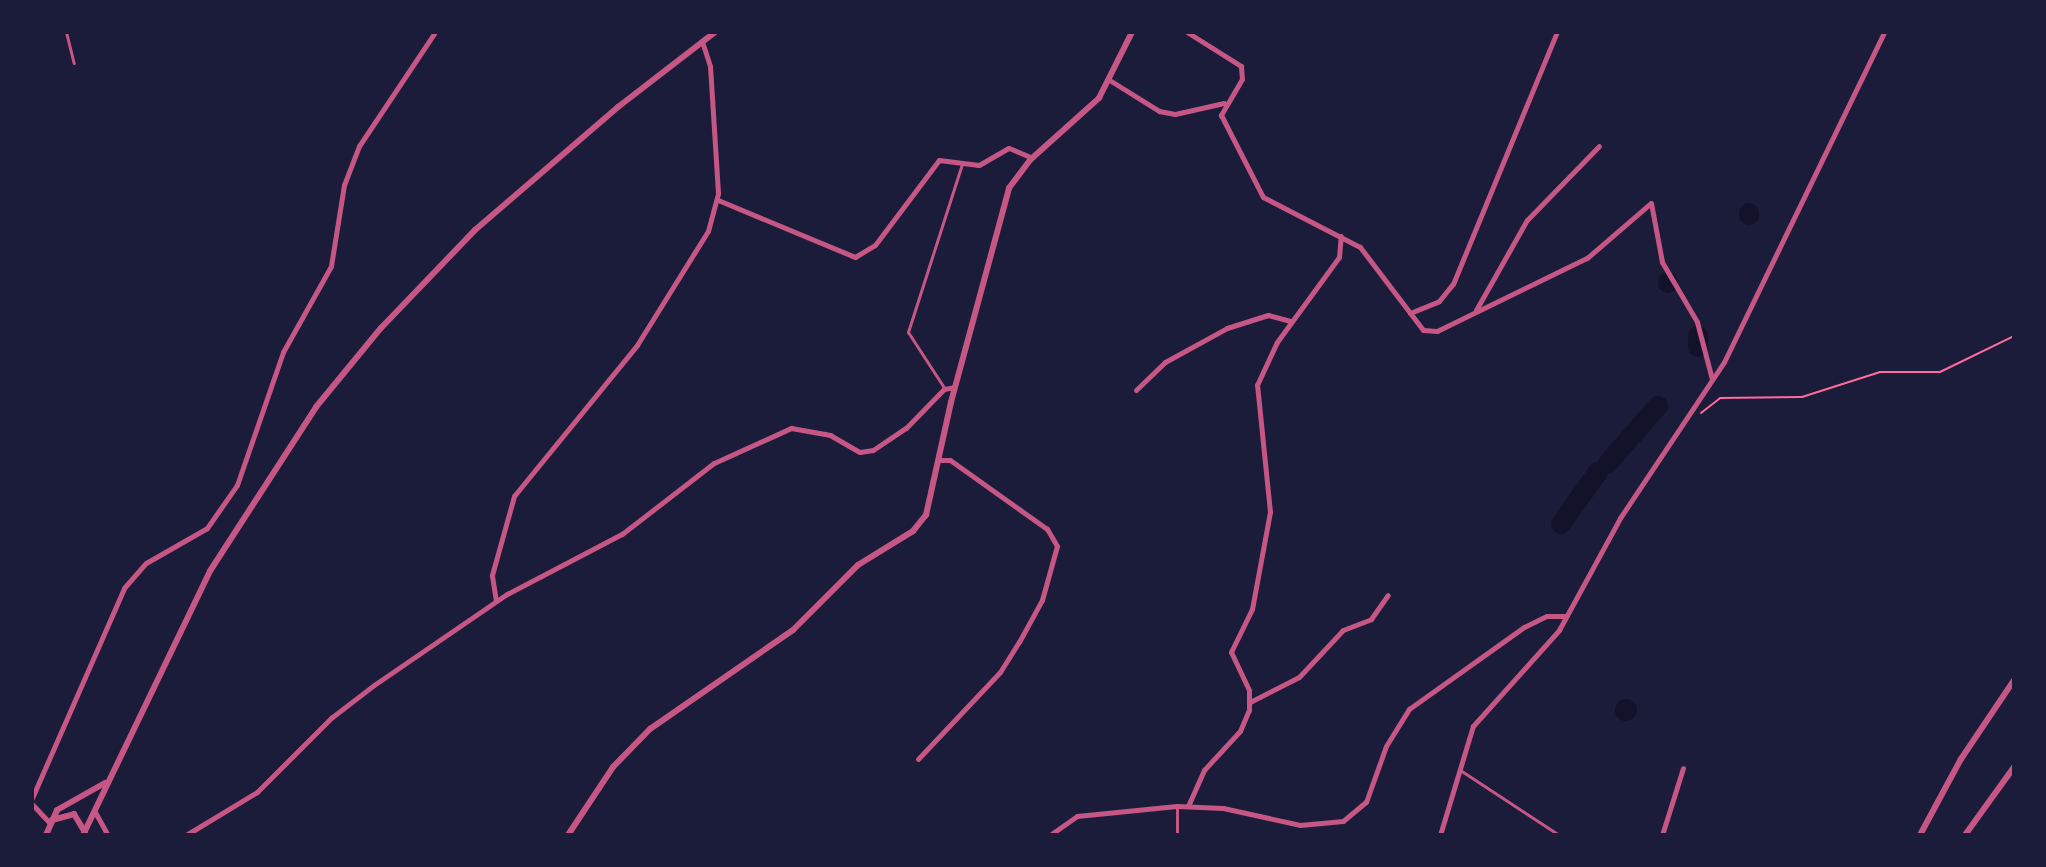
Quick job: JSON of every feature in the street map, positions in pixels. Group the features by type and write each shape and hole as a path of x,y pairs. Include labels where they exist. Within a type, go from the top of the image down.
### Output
{"street":[{"path":"49,822 32,801 35,781 124,588 146,563 207,528 237,485 283,352 331,266 344,185 359,146 435,32"},
{"path":"49,822 69,813 84,833 180,628 238,522 298,430 358,354 484,221 715,32"},
{"path":"568,835 613,767 650,729 793,630 858,565 919,524 933,502 954,387 976,326 1007,194 1032,158 1096,103 1111,81 1132,32"},
{"path":"1187,32 1241,66 1242,79 1224,103 1224,126 1266,200 1341,236 1375,261 1410,313 1430,332 1587,258 1651,203 1662,262 1697,322 1712,379"},
{"path":"1410,313 1436,303 1453,284 1557,32"},
{"path":"1440,835 1479,717 1559,630 1620,518 1712,379 1884,32"},
{"path":"496,601 492,575 514,496 637,345 705,238 718,200 710,66 702,42"},
{"path":"1111,81 1167,113 1224,103"},
{"path":"1476,310 1527,220 1599,146"},
{"path":"718,200 855,257 875,245 939,160 979,165 1004,149 1032,158"},
{"path":"1188,806 1204,770 1242,727 1250,702 1231,652 1252,609 1270,512 1257,390 1291,321 1336,261 1341,236"},
{"path":"1136,390 1165,362 1227,328 1268,315 1291,321"},
{"path":"186,835 239,806 349,703 496,601 617,538 704,469 762,437 810,429 866,452 900,433 945,389 954,387"},
{"path":"918,759 1013,652 1042,600 1057,546 1047,529 950,460 941,460"},
{"path":"1250,702 1299,677 1343,630 1371,619 1388,595"},
{"path":"1050,835 1077,816 1177,806 1300,825 1343,821 1366,802 1386,746 1409,709 1524,627 1547,616 1565,616"},
{"path":"1920,835 1961,759 2014,680"},
{"path":"1965,835 2014,767"},
{"path":"1662,835 1683,768"},
{"path":"46,835 49,822 57,810 85,799 107,781"},
{"path":"95,810 108,835"}],"lane":[{"path":"66,32 74,63"},
{"path":"945,389 908,332 962,164"},
{"path":"1460,770 1559,835"},
{"path":"1177,806 1177,835"}],"path":[{"path":"1697,418 1720,398 1802,397 1880,372 1940,372 2014,336"}],"shaded area":[{"path":"1622,699 1630,699 1637,710 1630,721 1622,721 1615,714 1615,706"}],"waterway":[{"path":"1698,336 1698,347"},
{"path":"1608,463 1658,406"},
{"path":"1561,524 1598,472"}]}
